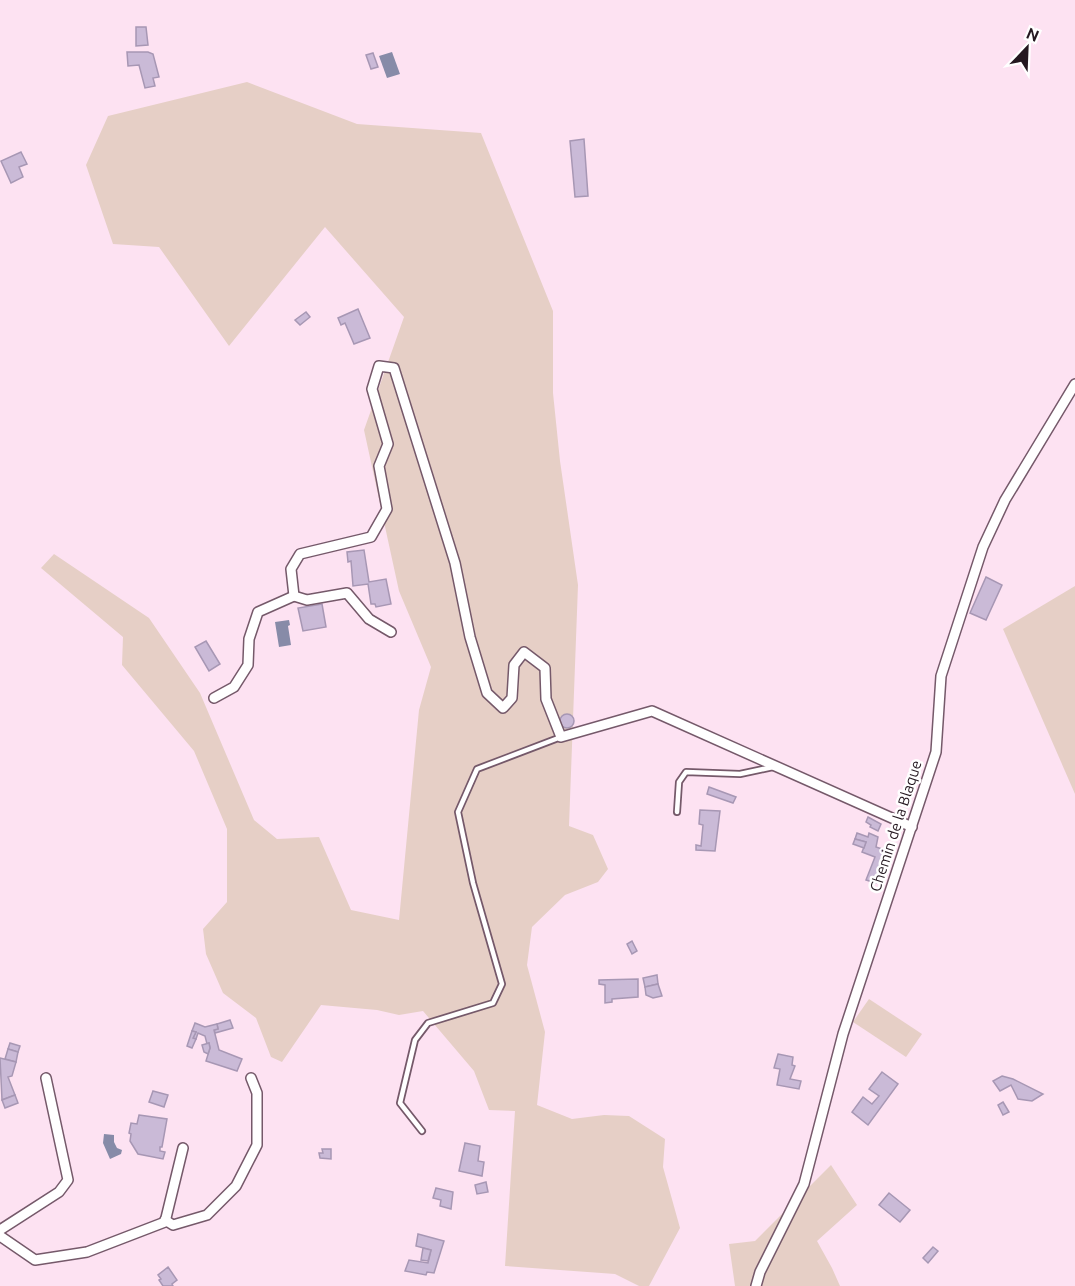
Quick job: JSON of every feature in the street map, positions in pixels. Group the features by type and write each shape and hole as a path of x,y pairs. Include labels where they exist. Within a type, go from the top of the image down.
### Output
{"street":[{"path":"294,597 291,569 300,554 371,537 387,509 380,466 388,444 372,389 379,366 394,368 455,563 470,637 488,693 503,708 512,698 514,665 525,652 545,668 546,699 561,737 652,711 912,827"},
{"name":"Chemin de la Blaque","path":"756,1286 760,1272 804,1184 843,1034 936,752 941,676 983,547 1005,500 1075,384"},
{"path":"213,698 234,687 248,665 249,639 258,612 294,597 307,600 347,593 369,619 391,632"},
{"path":"165,1220 173,1225 207,1215 236,1186 257,1145 256,1093 251,1077"},
{"path":"0,1230 59,1192 68,1180 46,1078"},
{"path":"0,1236 35,1260 87,1252 165,1222 183,1148"}],"lane":[{"path":"422,1131 400,1103 415,1040 428,1023 493,1003 502,984 473,884 458,812 477,769 561,737"},
{"path":"677,812 679,782 686,772 740,774 778,766"}],"shaded area":[{"path":"247,82 357,124 481,133 553,311 553,393 560,461 578,585 569,826 593,835 608,869 598,882 565,895 532,927 527,965 545,1032 537,1105 572,1119 604,1115 629,1116 665,1139 663,1167 680,1228 649,1286 639,1286 615,1274 505,1266 515,1111 489,1110 474,1071 423,1011 399,1015 377,1010 321,1005 282,1062 271,1057 256,1018 223,993 206,954 203,929 227,902 227,829 194,751 122,665 123,637 41,568 54,554 149,618 200,693 254,820 277,839 319,837 351,910 399,920 419,710 431,667 399,591 364,430 404,317 325,227 229,346 159,247 113,244 86,165 108,116"},
{"path":"1075,586 1075,794 1003,629"},
{"path":"869,999 922,1034 906,1057 853,1022"},
{"path":"831,1165 857,1205 817,1241 840,1286 735,1286 729,1244 755,1241"}],"water":[{"path":"392,52 400,74 387,78 379,56"},
{"path":"289,620 291,645 279,647 275,622"},
{"path":"104,1134 114,1135 114,1142 117,1148 122,1150 121,1154 110,1159 103,1143"}],"building":[{"path":"136,27 146,27 148,45 136,46"},
{"path":"127,52 153,54 159,77 153,78 155,86 145,88 139,65 128,66"},
{"path":"373,53 378,67 371,69 366,55"},
{"path":"584,139 588,196 575,197 570,141"},
{"path":"21,152 27,164 19,167 23,177 11,183 1,161"},
{"path":"358,309 370,338 354,344 345,323 341,325 338,318"},
{"path":"306,312 310,317 300,325 295,320"},
{"path":"364,550 369,582 386,579 391,604 376,607 375,604 371,604 368,584 353,586 351,561 348,562 347,552"},
{"path":"986,577 1002,585 986,620 970,613"},
{"path":"322,604 326,627 303,631 298,608"},
{"path":"206,641 220,664 209,671 195,647"},
{"path":"564,714 570,714 574,721 570,728 564,728 560,724 560,718"},
{"path":"709,787 736,797 733,803 707,794"},
{"path":"700,810 720,811 715,851 696,850 696,845 701,846 703,825 699,824"},
{"path":"868,817 881,824 878,831 866,822"},
{"path":"857,833 868,837 869,833 878,837 876,847 888,851 876,883 866,880 875,857 862,852 866,842 855,839"},
{"path":"855,839 866,842 864,848 853,844"},
{"path":"632,941 637,951 632,954 627,944"},
{"path":"657,975 658,984 645,987 643,978"},
{"path":"638,979 638,997 612,999 612,1002 605,1003 605,985 599,984 599,980"},
{"path":"658,984 662,996 653,998 646,995 645,987"},
{"path":"230,1020 233,1028 215,1033 214,1030 218,1029 217,1024"},
{"path":"195,1023 205,1027 217,1024 218,1029 214,1030 219,1050 242,1059 237,1071 206,1061 210,1048 209,1043 207,1044 205,1036 198,1033 196,1039 193,1038 196,1032 192,1031"},
{"path":"192,1031 196,1032 193,1038 196,1039 192,1048 187,1046"},
{"path":"10,1043 20,1046 18,1052 8,1049"},
{"path":"209,1043 208,1054 204,1052 202,1045"},
{"path":"8,1049 18,1052 16,1062 5,1059"},
{"path":"778,1054 793,1057 792,1065 795,1066 790,1079 801,1081 799,1089 777,1085 780,1069 774,1068"},
{"path":"0,1058 16,1062 12,1076 8,1077 15,1095 2,1100"},
{"path":"882,1072 898,1084 868,1125 852,1112 863,1097 872,1104 879,1096 869,1089"},
{"path":"1002,1076 1043,1094 1032,1101 1018,1099 1011,1085 1000,1091 993,1081"},
{"path":"153,1091 168,1095 164,1107 149,1102"},
{"path":"15,1095 18,1103 5,1108 2,1100"},
{"path":"1003,1102 1009,1112 1003,1115 998,1105"},
{"path":"139,1115 167,1119 162,1147 160,1147 160,1151 165,1152 163,1159 138,1154 130,1141 131,1123 137,1124"},
{"path":"465,1143 480,1146 478,1161 484,1162 482,1176 459,1171"},
{"path":"322,1149 331,1149 331,1159 320,1158 319,1153 323,1153"},
{"path":"486,1182 488,1192 477,1194 475,1185"},
{"path":"436,1188 453,1192 451,1209 440,1206 441,1200 433,1198"},
{"path":"889,1193 910,1210 900,1222 879,1205"},
{"path":"418,1234 444,1241 434,1273 427,1272 426,1275 405,1271 409,1260 428,1263 431,1250 416,1246"},
{"path":"933,1247 938,1251 928,1263 923,1258"},
{"path":"423,1248 431,1250 428,1261 421,1260"},
{"path":"168,1267 177,1280 172,1284 173,1286 163,1286 158,1275"}]}
